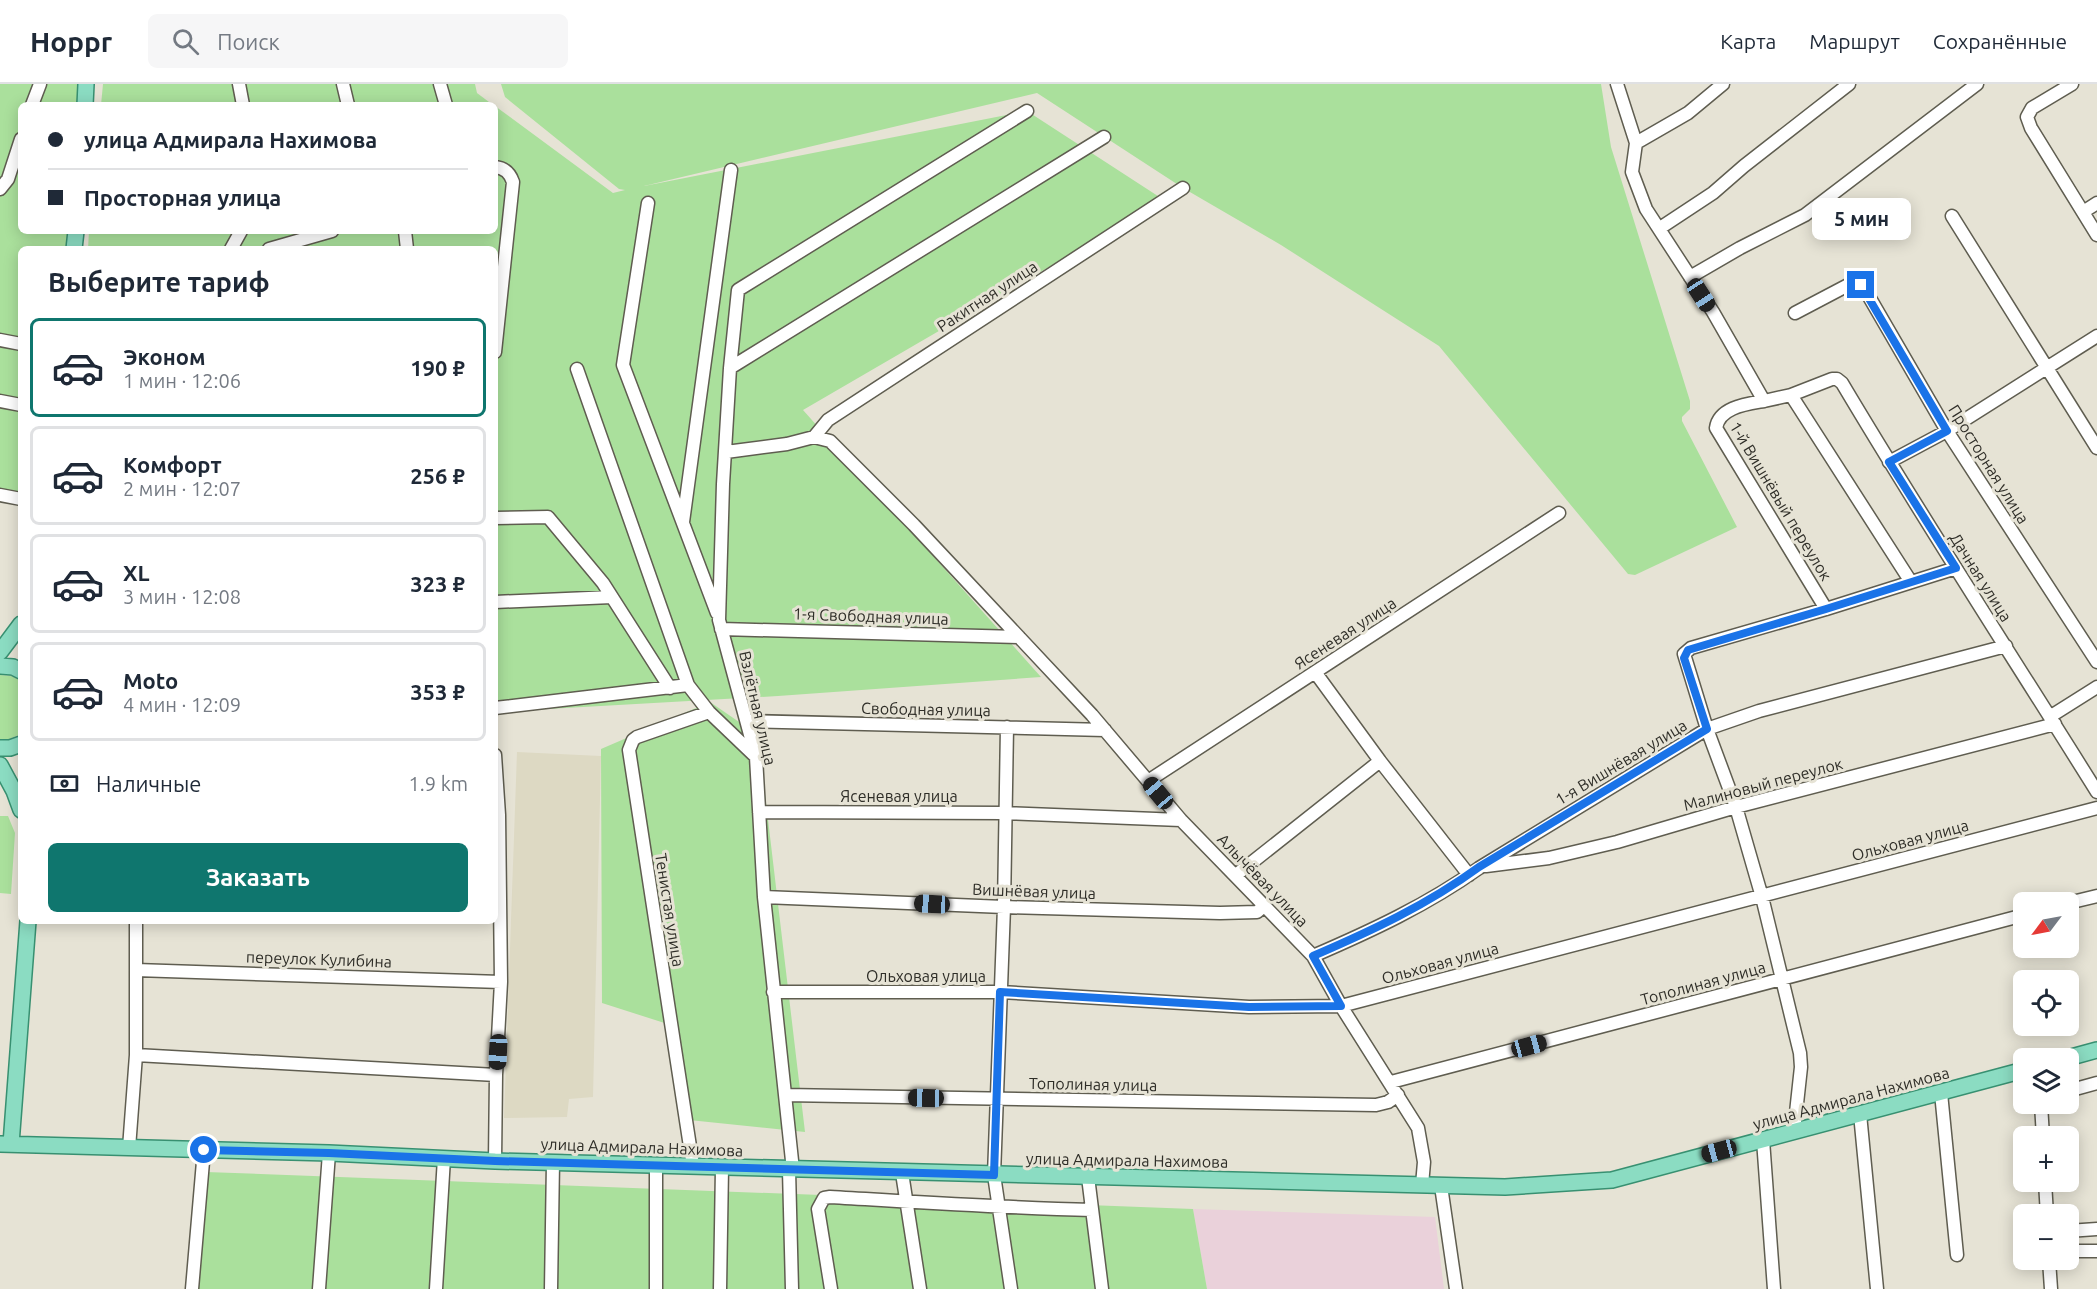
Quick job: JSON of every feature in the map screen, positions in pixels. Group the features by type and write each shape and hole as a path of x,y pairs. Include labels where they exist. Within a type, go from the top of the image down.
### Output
{"main road":[{"path":"85,102 86,84"},
{"path":"0,652 18,628"},
{"path":"0,666 18,670"},
{"path":"0,747 10,748 18,745"},
{"path":"0,765 18,802"},
{"path":"5,1144 28,924"},
{"path":"2079,1055 2097,1050"},
{"name":"улица Адмирала Нахимова","path":"5,1144 791,1170 1505,1187 1612,1180 2013,1073"}],"street":[{"path":"34,102 39,84"},
{"path":"239,84 242,102"},
{"path":"343,84 347,102"},
{"path":"441,84 445,102"},
{"path":"1617,84 1636,143 1632,172 1646,209 1713,312 1764,401 1791,394 1911,582"},
{"path":"1636,143 1688,113 1723,84"},
{"path":"1660,228 1713,194 1744,166 1849,84"},
{"path":"1690,278 1740,248 1805,215 1977,84"},
{"path":"2072,84 2032,108 2027,117 2031,128 2097,235"},
{"name":"Взлётная улица","path":"792,1289 791,1170 764,897 756,757 720,624 723,484 730,368 738,290 1027,111"},
{"path":"730,368 1104,137"},
{"path":"0,189 8,179 18,148"},
{"path":"498,167 509,173 513,182 498,324"},
{"path":"683,524 731,170"},
{"name":"Ракитная улица","path":"814,437 828,420 1183,188"},
{"path":"648,203 623,365 720,624"},
{"path":"2083,212 2097,203"},
{"path":"1952,216 2097,448"},
{"path":"291,246 313,243 327,234"},
{"name":"Просторная улица","path":"1795,313 1856,282 1864,288 1947,431 2097,662"},
{"path":"1889,462 1947,431 2097,336"},
{"path":"0,340 18,343"},
{"path":"577,369 688,685 710,712 756,757"},
{"name":"Дачная улица","path":"1791,394 1832,379 1837,379 1842,383 1889,462 2097,792"},
{"path":"0,400 18,404"},
{"name":"1-й Вишнёвый переулок","path":"1764,401 1733,408 1719,419 1716,428 1826,609"},
{"path":"726,452 787,444 814,437"},
{"name":"Алычёвая улица","path":"814,437 833,444 914,525 1105,730 1181,820 1313,956 1341,1006 1418,1128 1424,1162 1422,1185"},
{"path":"0,495 18,498"},
{"name":"Ясеневая улица","path":"1148,781 1559,513"},
{"path":"498,518 548,517 603,583 670,688"},
{"path":"1794,1131 1801,1067 1800,1053 1762,897 1736,807 1684,658 1686,651 1956,568"},
{"path":"498,602 612,597"},
{"name":"1-я Свободная улица","path":"720,624 1019,637"},
{"name":"1-я Вишнёвая улица","path":"1313,956 1379,927 1443,893 1474,871 1707,729 1759,711 2006,646"},
{"path":"1315,672 1380,761 1474,871"},
{"path":"498,708 688,685"},
{"name":"Малиновый переулок","path":"1474,871 1549,858 1605,845 2053,720 2097,687"},
{"name":"Тенистая улица","path":"693,1166 629,750 637,736 710,712"},
{"name":"Свободная улица","path":"747,721 1105,730"},
{"path":"1007,727 1004,907 994,1175 1011,1289"},
{"path":"1236,875 1380,761"},
{"name":"Ольховая улица","path":"773,992 1000,992 1249,1007 1341,1006 2097,808"},
{"name":"Ясеневая улица","path":"759,812 1005,813 1181,820"},
{"path":"2079,900 2097,896"},
{"name":"Вишнёвая улица","path":"764,897 1220,913 1257,912 1264,906"},
{"path":"495,1161 496,1075 501,981 498,917"},
{"name":"Тополиная улица","path":"1391,1082 2013,918"},
{"path":"129,1148 136,1055 136,924"},
{"name":"переулок Кулибина","path":"136,970 501,981"},
{"path":"136,1055 496,1075"},
{"path":"2079,1088 2097,1083"},
{"path":"1941,1093 1957,1255"},
{"name":"Тополиная улица","path":"785,1095 1376,1105 1388,1102 1398,1095"},
{"path":"1860,1114 1877,1289"},
{"path":"1762,1140 1774,1289"},
{"path":"192,1289 204,1150"},
{"path":"319,1289 329,1153"},
{"path":"436,1289 444,1158"},
{"path":"551,1289 553,1162"},
{"path":"656,1165 656,1289"},
{"path":"720,1289 722,1168"},
{"path":"902,1173 920,1289"},
{"path":"1088,1177 1102,1289"},
{"path":"1441,1186 1456,1289"},
{"path":"831,1289 818,1209 821,1202 830,1197 999,1208 1092,1210"},
{"path":"2079,1230 2097,1229"},
{"path":"2079,1251 2097,1251"},
{"path":"2050,1270 2051,1289"}],"shaded area":[{"path":"517,752 601,756 593,1097 569,1099 567,1117 504,1118"},
{"path":"1193,1209 1435,1217 1444,1289 1207,1289"}],"green space":[{"path":"0,84 81,84 80,102 18,102 18,234 71,234 70,246 18,246 18,497 0,494"},
{"path":"103,84 475,84 477,93 489,102 101,102"},
{"path":"501,84 1601,84 1611,147 1690,401 1690,409 1682,417 1682,421 1737,527 1635,575 1628,574 1439,346 1281,245 1183,188 1037,93 644,186 1027,111 1164,200 803,410 1041,677 778,696 498,712 498,246 88,246 89,234 498,234 498,108 613,193 625,190 619,189 505,97"},
{"path":"0,675 18,679 18,735 9,739 0,739"},
{"path":"710,702 758,735 805,1132 689,1120 677,1027 602,1003 601,749"},
{"path":"0,816 8,816 15,833 11,894 0,893"},
{"path":"206,1172 1193,1209 1207,1289 195,1289"}],"route":[{"path":"204,1150 994,1175 1000,992 1249,1007 1341,1006 1313,956 1379,927 1443,893 1479,867 1707,729 1684,658 1686,651 1956,568 1889,462 1947,431 1861,285"}]}
